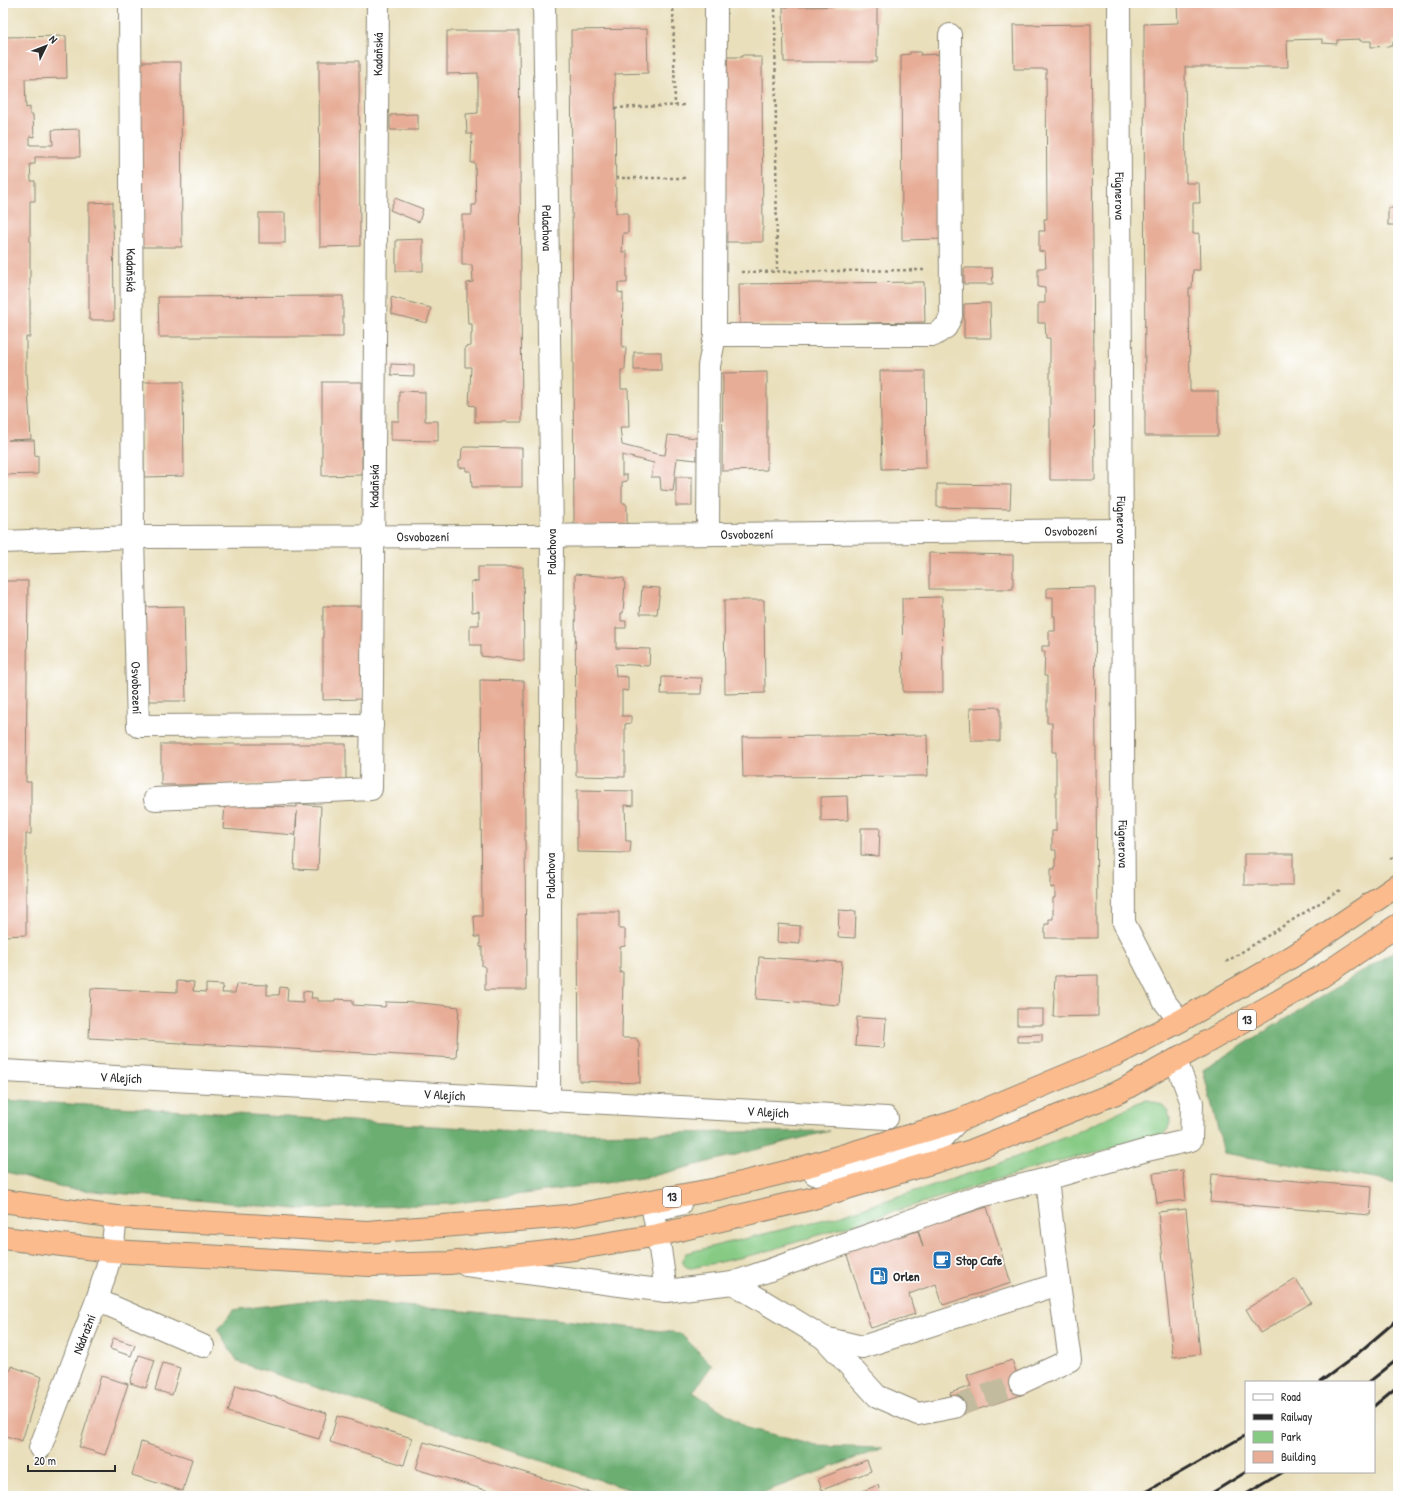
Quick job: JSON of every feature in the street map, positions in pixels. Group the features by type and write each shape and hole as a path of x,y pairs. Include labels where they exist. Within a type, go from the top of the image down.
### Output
{"highway":[{"name":"13","path":"5,1201 116,1217 367,1232 568,1216 717,1189 798,1169 958,1121 1115,1055 1180,1021 1295,955 1398,885"},
{"name":"13","path":"3,1238 112,1251 370,1265 449,1263 574,1249 658,1235 810,1199 971,1151 1121,1091 1176,1061 1319,978 1398,925"}],"street":[{"name":"Kadaňská","path":"130,3 133,537"},
{"name":"Kadaňská","path":"373,536 378,3"},
{"name":"Palachova","path":"544,3 552,535 549,1101"},
{"path":"708,534 709,366 715,335 716,3"},
{"name":"Fügnerova","path":"1119,3 1124,922 1164,1001 1180,1021"},
{"path":"715,335 934,335 946,327 951,316 950,35"},
{"name":"Osvobození","path":"3,542 133,537 1121,530"},
{"path":"155,799 371,789 373,536"},
{"name":"Osvobození","path":"133,537 138,726 372,725"},
{"path":"449,1263 666,1290 732,1284 980,1196 1047,1179 1147,1150 1191,1140 1192,1103 1176,1061"},
{"name":"V Alejích","path":"3,1071 886,1118"},
{"path":"666,1290 653,1210 698,1201 934,1146 958,1121"},
{"path":"1020,1384 1070,1360 1059,1284 1047,1179"},
{"name":"Nádražní","path":"40,1448 97,1300 112,1251 116,1217"},
{"path":"732,1284 824,1338 862,1347 1059,1284"},
{"path":"97,1300 203,1346"},
{"path":"824,1338 877,1396 918,1414 954,1407"}],"path":[{"path":"673,3 676,106"},
{"path":"776,3 777,269"},
{"path":"615,108 685,105"},
{"path":"616,178 688,178"},
{"path":"715,272 951,270"}],"green space":[{"path":"1398,949 1398,1183 1224,1153 1203,1070"},
{"path":"3,1100 566,1134 829,1131 649,1177 450,1204 297,1209 70,1189 3,1171"},
{"path":"1147,1100 1161,1105 1169,1114 1169,1125 1161,1137 1054,1162 761,1253 692,1268 688,1268 682,1260 686,1253 838,1216 998,1164 1069,1136 1139,1102"},
{"path":"321,1299 555,1319 680,1333 712,1365 693,1392 748,1428 816,1446 883,1448 753,1496 649,1496 238,1362 218,1330 233,1310"}],"building":[{"path":"1398,3 1398,41 1393,41 1393,46 1371,47 1371,41 1360,41 1360,39 1337,40 1337,44 1322,43 1322,39 1287,40 1288,67 1185,67 1186,183 1199,183 1200,203 1193,203 1193,234 1199,233 1200,270 1193,270 1192,288 1189,288 1190,391 1218,391 1218,436 1145,436 1144,24 1178,23 1177,4"},
{"path":"877,6 877,62 784,62 783,7"},
{"path":"1091,24 1095,480 1050,480 1050,338 1046,338 1045,323 1038,323 1038,303 1045,303 1045,288 1038,287 1038,268 1046,268 1045,252 1039,251 1039,231 1045,231 1044,219 1047,219 1046,69 1014,69 1013,25"},
{"path":"647,29 648,73 615,74 616,213 628,213 628,233 623,233 622,252 627,252 627,283 618,283 618,292 623,293 622,347 626,347 625,370 621,370 621,389 628,389 629,427 620,427 622,445 665,455 668,435 697,438 697,460 677,458 673,491 661,490 660,477 651,477 654,463 622,455 622,475 627,475 627,481 622,482 622,503 625,503 627,506 627,523 625,525 574,525 571,30"},
{"path":"447,31 519,31 522,422 475,422 475,406 469,405 471,367 465,367 465,347 471,346 472,324 468,324 467,283 473,282 472,265 462,265 462,215 472,215 472,205 476,205 475,163 471,163 472,134 467,134 466,114 478,113 478,73 447,74"},
{"path":"66,36 67,78 25,79 26,108 30,107 30,115 33,115 34,137 30,136 30,145 53,145 52,130 79,129 80,157 35,157 35,164 30,164 31,181 35,181 35,201 30,201 30,337 26,337 26,374 31,439 8,440 34,440 35,456 38,455 38,474 3,475 3,37"},
{"path":"910,52 921,52 920,55 941,54 942,239 902,240 901,55 910,54"},
{"path":"742,55 762,57 763,242 723,242 722,57 742,57"},
{"path":"319,61 359,61 360,246 320,247"},
{"path":"140,62 181,62 182,247 141,247"},
{"path":"418,114 418,130 390,130 390,115"},
{"path":"395,198 423,209 419,222 390,210"},
{"path":"113,202 114,320 89,320 89,203"},
{"path":"1388,208 1398,208 1398,225 1388,225"},
{"path":"259,213 285,213 285,243 259,243"},
{"path":"423,239 423,271 396,271 396,240"},
{"path":"964,268 992,268 993,284 964,284"},
{"path":"924,282 925,322 740,325 739,284"},
{"path":"343,296 343,337 159,337 158,297"},
{"path":"391,297 431,308 427,323 392,314"},
{"path":"990,303 991,338 964,338 964,304"},
{"path":"634,352 661,352 661,370 634,370"},
{"path":"391,364 414,365 414,376 391,375"},
{"path":"880,371 925,371 926,468 882,469"},
{"path":"767,372 767,470 722,471 723,373"},
{"path":"143,382 183,382 184,476 144,477"},
{"path":"322,382 362,382 362,475 322,476"},
{"path":"399,391 425,392 425,421 438,421 438,441 391,440 391,421 399,421"},
{"path":"464,447 522,448 522,487 472,487 471,471 466,471 466,467 459,468 459,460 461,460 462,449"},
{"path":"676,477 692,477 692,506 676,506"},
{"path":"937,484 1011,485 1010,509 937,507"},
{"path":"929,553 1013,555 1013,589 929,589"},
{"path":"478,567 523,567 524,661 481,656 481,645 470,645 470,625 479,625 479,611 472,612 471,581 478,582"},
{"path":"575,574 624,578 623,613 621,613 621,621 626,621 626,628 616,628 616,648 650,649 649,666 615,664 616,676 628,677 628,691 622,690 622,716 631,716 631,723 625,724 625,777 576,776"},
{"path":"3,581 28,581 26,782 31,782 31,834 26,834 26,935 3,936"},
{"path":"642,587 660,588 657,614 640,614"},
{"path":"1095,587 1097,938 1045,938 1045,924 1049,924 1049,919 1053,919 1053,898 1055,898 1055,887 1051,888 1051,869 1055,869 1056,859 1056,850 1052,850 1052,831 1056,831 1056,752 1052,752 1052,723 1047,723 1047,676 1044,676 1045,652 1042,652 1042,646 1049,646 1049,631 1055,631 1053,597 1047,597 1047,588"},
{"path":"942,597 943,692 903,692 902,598"},
{"path":"724,600 764,600 765,693 725,694"},
{"path":"184,606 186,701 146,701 144,607"},
{"path":"323,606 363,606 363,699 323,700"},
{"path":"662,677 702,678 701,694 661,694"},
{"path":"480,680 524,681 526,990 485,990 485,966 482,966 482,947 480,947 480,937 475,937 474,916 482,916"},
{"path":"1000,707 1000,741 971,741 970,708"},
{"path":"927,735 928,776 743,777 742,737"},
{"path":"161,744 346,744 346,784 161,785"},
{"path":"577,790 633,791 633,806 625,805 626,841 631,841 630,853 577,852"},
{"path":"847,796 848,820 821,821 821,797"},
{"path":"297,804 321,806 318,870 294,869 297,811 295,835 223,829 225,805 297,807"},
{"path":"861,828 880,828 879,856 861,855"},
{"path":"1244,854 1293,854 1293,885 1244,885"},
{"path":"839,910 856,911 855,938 838,937"},
{"path":"578,912 619,912 619,929 625,929 625,946 620,947 620,973 623,972 622,1038 636,1038 639,1043 640,1083 579,1081"},
{"path":"778,924 800,926 800,944 777,942"},
{"path":"759,957 842,962 839,1005 756,999"},
{"path":"1098,975 1098,1016 1053,1017 1055,976"},
{"path":"177,981 194,982 193,991 206,992 206,984 223,985 222,993 235,993 236,984 267,985 267,995 279,995 280,987 288,988 287,1001 303,1002 303,991 312,992 311,998 318,998 318,1001 335,1001 335,999 353,1000 353,1005 385,1007 386,1002 421,1003 459,1007 456,1058 89,1038 91,988 177,992"},
{"path":"1017,1009 1043,1009 1043,1025 1017,1025"},
{"path":"857,1017 886,1019 884,1048 855,1046"},
{"path":"1042,1034 1042,1042 1017,1042 1017,1035"},
{"path":"1183,1170 1186,1200 1157,1203 1153,1173"},
{"path":"1212,1174 1372,1187 1370,1215 1210,1202"},
{"path":"987,1207 1011,1283 943,1305 936,1284 909,1294 915,1314 871,1328 841,1237 886,1222 891,1239 918,1231 923,1247 918,1229"},
{"path":"1186,1209 1200,1354 1173,1357 1158,1212"},
{"path":"1296,1279 1311,1303 1260,1333 1246,1309"},
{"path":"113,1338 135,1345 131,1356 110,1349"},
{"path":"139,1355 155,1360 146,1388 130,1383"},
{"path":"1012,1360 1024,1394 958,1416 950,1393 971,1386 967,1375"},
{"path":"163,1363 180,1368 172,1395 155,1390"},
{"path":"11,1366 42,1377 22,1441 3,1435 3,1369 10,1371"},
{"path":"101,1376 128,1384 105,1455 79,1447"},
{"path":"236,1385 327,1413 319,1439 228,1412"},
{"path":"337,1416 412,1438 404,1465 330,1442"},
{"path":"141,1442 192,1459 183,1491 132,1475"},
{"path":"424,1442 602,1496 505,1496 416,1469"},
{"path":"867,1460 871,1471 822,1490 818,1479"},
{"path":"878,1485 881,1496 850,1496"}],"tunnel":[{"path":"954,1407 1020,1383"}],"railway":[{"path":"1321,1381 1350,1360 1398,1319"},
{"path":"1370,1381 1398,1359"},
{"path":"1375,1405 1398,1386"},
{"path":"1139,1496 1245,1436"},
{"path":"1207,1496 1245,1473"},
{"path":"1243,1496 1281,1473"}],"place":[{"name":"Stop Cafe","path":"942,1260"},
{"name":"Orlen","path":"879,1276"}]}
